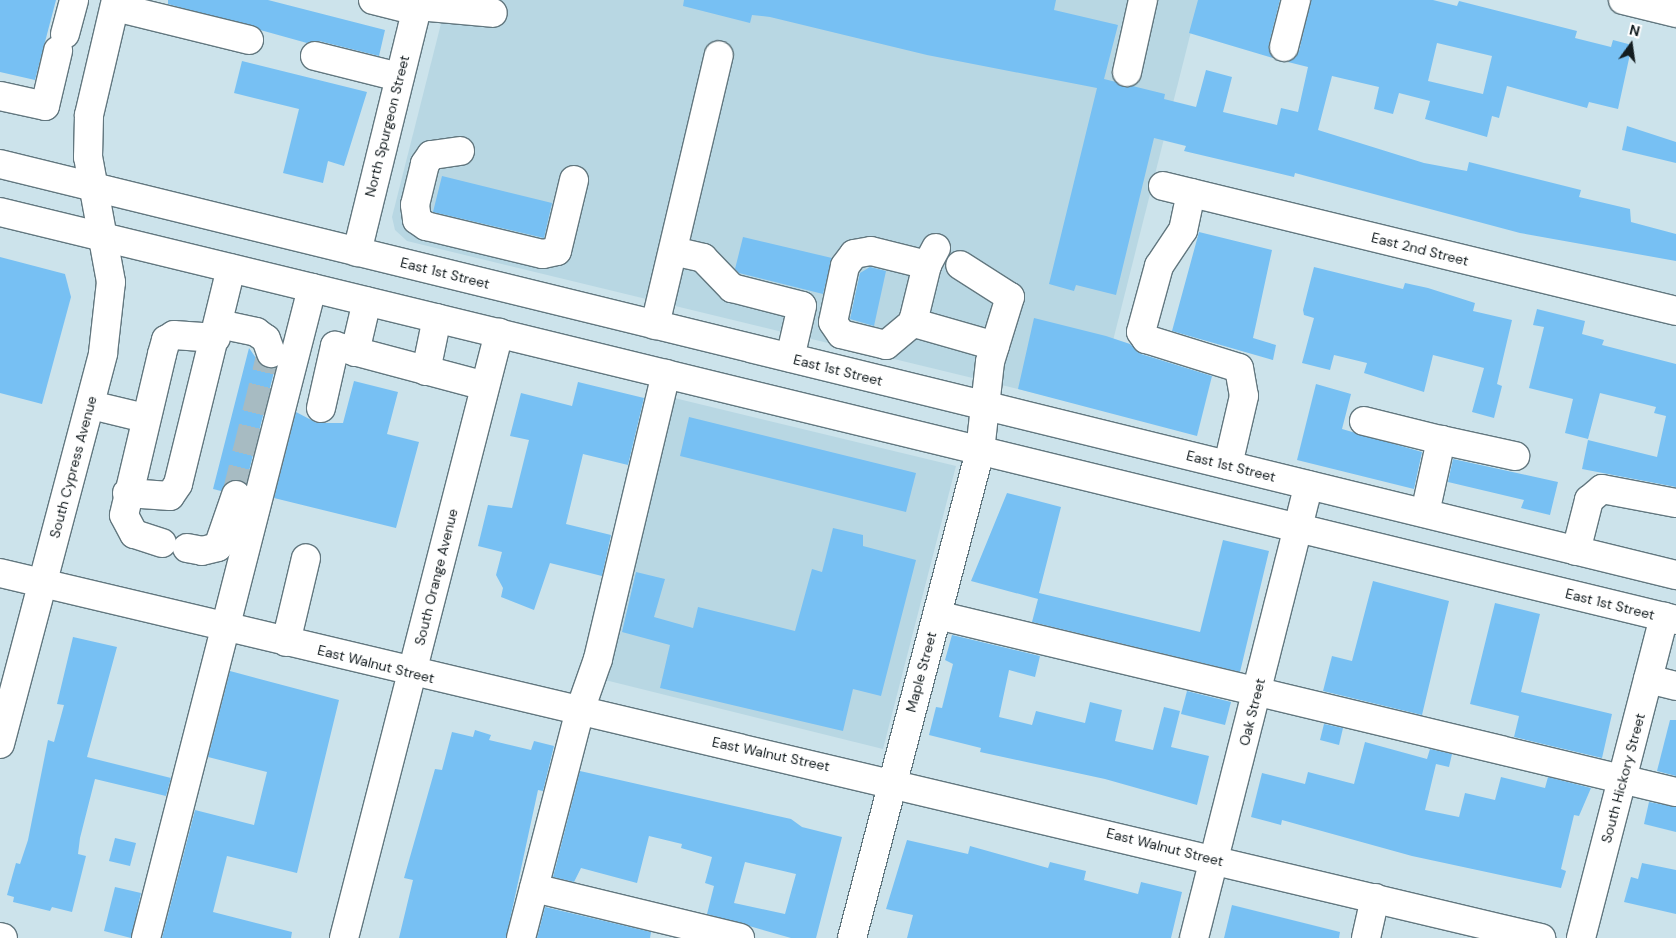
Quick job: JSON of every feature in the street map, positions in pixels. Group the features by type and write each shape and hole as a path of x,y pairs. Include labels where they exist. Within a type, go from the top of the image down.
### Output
{"street":[{"path":"0,96 45,106 74,0"},
{"path":"373,0 493,13"},
{"path":"1127,72 1143,0"},
{"path":"1284,47 1296,0"},
{"path":"1623,0 1676,13"},
{"path":"116,3 249,40"},
{"name":"South Cypress Avenue","path":"0,744 11,652 42,583 91,405 103,353 111,282 94,187 88,123 96,79 116,3"},
{"name":"North Spurgeon Street","path":"357,252 418,6"},
{"path":"59,51 96,79"},
{"path":"655,325 720,55"},
{"path":"316,56 399,77"},
{"path":"460,151 431,155 425,164 415,205 417,220 426,226 543,254 557,251 574,180"},
{"name":"East 1st Street","path":"0,164 1676,575"},
{"name":"East 2nd Street","path":"1163,186 1676,311"},
{"path":"1191,193 1183,230 1159,266 1141,332 1146,339 1239,368 1244,396 1228,465"},
{"name":"East 1st Street","path":"0,212 1670,619"},
{"path":"673,251 703,258 732,288 802,306 790,358"},
{"path":"871,251 932,256 916,320 886,345 841,334 832,322 845,266 854,254 871,251"},
{"name":"Maple Street","path":"852,938 980,450 982,405 995,346 1010,297 960,265"},
{"path":"127,493 170,496 178,484 231,268"},
{"path":"146,938 312,288"},
{"path":"356,352 367,301"},
{"path":"426,371 437,318"},
{"path":"916,320 924,328 995,346"},
{"path":"236,495 218,547 202,551 175,546 134,534 124,515 127,493 145,418 166,340 188,334 217,331 256,332 266,338 271,353"},
{"name":"South Orange Avenue","path":"344,938 499,333"},
{"path":"321,408 335,346 485,386"},
{"path":"521,938 579,713 598,659 666,374"},
{"path":"91,405 145,418"},
{"path":"1364,421 1515,456"},
{"path":"1425,513 1441,440"},
{"name":"Oak Street","path":"1194,938 1309,485"},
{"path":"1576,551 1590,500 1602,489 1676,503"},
{"path":"286,642 306,558"},
{"name":"East Walnut Street","path":"0,573 579,713 892,781 1541,938"},
{"path":"937,614 1258,689 1676,792"},
{"name":"South Hickory Street","path":"1581,938 1648,678 1670,619"},
{"path":"1648,678 1676,686"},
{"path":"534,888 740,938"},
{"path":"1366,938 1375,898"}],"shaded area":[{"path":"447,0 1199,0 1096,408 407,241 395,230 392,217"},
{"path":"662,395 956,466 883,749 597,678"}],"building":[{"path":"0,0 56,0 35,80 0,72"},
{"path":"168,0 268,0 385,30 379,56 319,41 307,43 168,4"},
{"path":"684,0 1056,0 1054,10 1118,25 1104,79 1165,94 1164,99 1196,107 1206,70 1232,77 1223,112 1277,125 1281,108 1298,112 1308,67 1288,62 1299,51 1311,0 1433,0 1457,6 1459,1 1577,31 1575,38 1611,47 1613,40 1632,45 1618,109 1589,102 1587,108 1507,86 1499,118 1492,116 1487,137 1425,119 1430,101 1399,93 1393,114 1374,109 1379,87 1332,76 1318,130 1424,163 1467,171 1469,162 1581,190 1579,197 1630,209 1631,222 1676,234 1676,261 1520,233 1295,173 1294,177 1184,151 1186,146 1154,138 1116,295 1076,285 1074,291 1049,284 1097,88 927,55 770,17 752,15 750,23 683,6","holes":["1437,43 1492,56 1483,94 1428,81"]},
{"path":"1198,0 1280,0 1269,44 1273,58 1189,33"},
{"path":"242,61 367,92 344,166 328,161 323,183 283,173 299,109 234,93"},
{"path":"1627,126 1676,142 1676,163 1622,150"},
{"path":"442,176 552,203 544,238 433,212"},
{"path":"1199,232 1272,250 1253,338 1276,345 1273,360 1172,331"},
{"path":"743,237 832,258 823,294 739,273 735,269"},
{"path":"0,257 65,274 71,297 42,404 0,393"},
{"path":"870,267 886,271 874,326 850,319 860,273"},
{"path":"1314,267 1403,289 1405,283 1428,288 1475,303 1473,311 1512,320 1497,384 1502,386 1494,418 1472,412 1484,368 1433,355 1424,392 1364,373 1367,363 1334,355 1330,370 1302,363 1314,318 1304,315 1303,310"},
{"path":"1537,309 1585,321 1582,334 1604,340 1602,345 1676,364 1676,487 1582,469 1588,440 1657,457 1666,416 1654,413 1656,407 1600,393 1588,439 1565,433 1573,399 1529,388 1544,327 1533,325"},
{"path":"1034,318 1106,336 1130,344 1141,354 1212,376 1197,436 1018,389"},
{"path":"249,348 261,365 275,368 246,483 233,480 221,491 213,489"},
{"path":"354,381 398,392 387,434 419,442 396,528 274,498 296,412 317,423 343,423"},
{"path":"578,382 644,398 628,465 583,454 566,524 611,535 602,576 550,563 534,610 501,597 503,588 496,575 502,552 478,546 488,505 512,508 529,440 510,436 521,393 572,406"},
{"path":"1316,384 1351,394 1342,429 1422,452 1414,489 1297,460"},
{"path":"689,417 916,473 906,512 680,456"},
{"path":"1453,459 1558,482 1550,515 1521,508 1524,500 1448,482"},
{"path":"1007,493 1061,507 1039,593 1200,632 1223,540 1269,551 1240,672 1032,622 1038,599 971,581"},
{"path":"833,528 863,535 863,546 916,560 881,696 853,689 843,731 660,688 670,645 622,632 636,572 665,579 654,617 693,628 698,607 795,631 812,569 822,572"},
{"path":"1373,581 1449,601 1422,715 1323,691 1332,656 1352,661"},
{"path":"1495,603 1540,614 1521,692 1612,714 1602,758 1514,737 1519,716 1470,704"},
{"path":"952,635 1040,656 1035,677 1009,670 999,717 1032,725 1036,711 1085,723 1090,702 1122,710 1115,741 1153,750 1164,707 1180,711 1171,747 1209,756 1197,805 1105,779 980,752 981,748 929,735 936,707 942,708 953,664 945,660"},
{"path":"73,637 117,647 87,757 171,778 166,796 95,779 80,838 78,854 86,856 72,912 52,907 50,911 13,902 14,897 7,895 16,863 20,864 28,840 48,740 54,742 64,705 57,704"},
{"path":"230,671 339,700 297,873 227,856 213,912 292,932 291,938 162,938 195,810 254,825 267,772 208,757"},
{"path":"1187,691 1231,702 1225,725 1181,714"},
{"path":"1670,720 1676,720 1676,776 1657,771"},
{"path":"1324,724 1343,728 1339,745 1320,740"},
{"path":"475,730 491,735 489,740 531,750 534,741 554,746 543,791 538,790 506,938 399,938 413,880 404,878 435,769 442,770 452,732 473,737"},
{"path":"1365,742 1427,759 1430,749 1452,754 1449,767 1436,764 1425,810 1459,817 1465,793 1495,800 1501,777 1545,788 1548,777 1591,788 1579,816 1574,815 1561,869 1566,871 1561,888 1412,856 1282,820 1281,825 1251,817 1262,773 1305,784 1308,772 1354,784"},
{"path":"580,771 791,819 802,827 842,837 816,938 791,938 707,914 714,886 705,883 712,857 681,848 682,844 649,836 637,883 581,868 574,882 553,877","holes":["745,862 796,874 785,914 734,903"]},
{"path":"1649,802 1676,807 1676,832 1644,824"},
{"path":"115,838 136,843 130,866 109,861"},
{"path":"907,840 968,854 970,846 1048,868 1050,862 1086,871 1084,880 1138,894 1141,882 1182,892 1171,938 907,938 913,915 886,909"},
{"path":"1642,863 1676,870 1676,914 1624,902 1631,877 1638,879"},
{"path":"115,887 141,893 131,938 104,931"},
{"path":"1232,905 1340,932 1339,938 1224,938"},
{"path":"545,907 651,932 650,938 537,938"}],"tunnel":[{"path":"236,495 271,353"}]}
